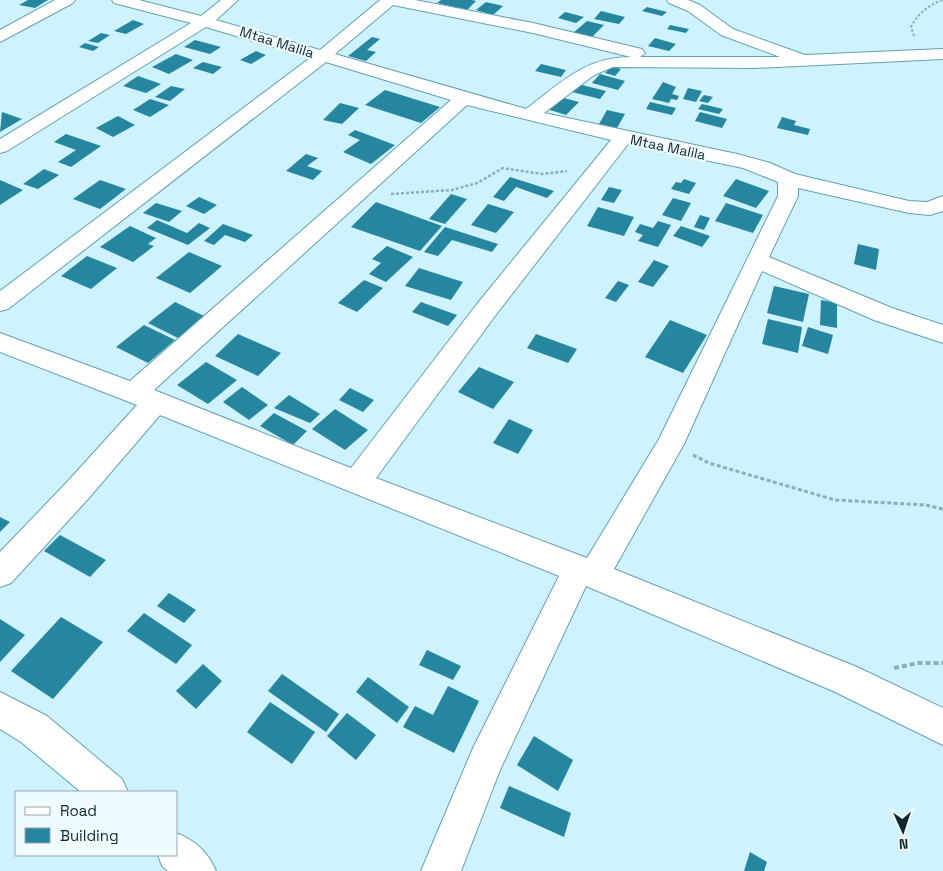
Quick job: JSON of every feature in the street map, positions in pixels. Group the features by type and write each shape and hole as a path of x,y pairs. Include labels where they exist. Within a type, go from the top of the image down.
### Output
{"street":[{"path":"0,37 67,0"},
{"name":"Mtaa Malila","path":"120,0 205,21 530,116 623,138 751,164 777,172 788,179 909,207 930,209 943,202"},
{"path":"0,147 205,21 230,0"},
{"path":"0,303 323,56 390,0 533,28 674,61"},
{"path":"675,0 694,8 727,32 807,62"},
{"path":"530,116 588,71 602,63 674,61 807,62 943,54"},
{"path":"0,573 78,490 144,397 351,200 465,97"},
{"path":"356,483 486,310 623,138"},
{"path":"441,871 486,761 586,573 670,444 788,196 788,179"},
{"path":"756,260 883,314 943,334"},
{"path":"0,342 144,397 586,573 845,679 943,727"},
{"path":"0,709 34,730 108,791"},
{"path":"178,854 196,871"}],"path":[{"path":"920,55 911,27 916,16 927,6 942,0"},
{"path":"351,200 376,195 452,190 477,182 503,168 542,174 602,166"},
{"path":"670,444 709,463 835,500 926,504 943,509"}],"building":[{"path":"28,0 48,0 35,8 19,5"},
{"path":"441,0 476,1 467,10 437,3"},
{"path":"486,2 503,6 493,15 476,10"},
{"path":"647,7 667,12 662,16 642,11"},
{"path":"601,11 625,17 619,24 594,19"},
{"path":"565,12 584,17 576,23 558,18"},
{"path":"133,20 144,24 126,34 114,31"},
{"path":"587,21 604,25 591,38 573,33"},
{"path":"670,25 689,29 686,33 667,29"},
{"path":"101,33 110,35 98,43 88,41"},
{"path":"372,37 380,39 367,50 376,52 366,61 348,56"},
{"path":"655,38 676,44 669,51 648,46"},
{"path":"195,40 221,47 210,54 184,47"},
{"path":"85,43 99,47 93,51 79,47"},
{"path":"256,51 266,55 251,64 240,60"},
{"path":"176,54 193,60 169,74 152,67"},
{"path":"203,62 222,67 213,74 193,68"},
{"path":"541,64 566,70 561,77 535,71"},
{"path":"612,66 621,69 615,76 605,73"},
{"path":"600,74 625,81 618,90 592,83"},
{"path":"138,76 161,84 146,93 123,86"},
{"path":"663,82 676,87 672,94 679,96 677,100 671,99 669,103 652,99"},
{"path":"578,84 606,91 600,99 572,92"},
{"path":"171,86 185,89 170,101 155,97"},
{"path":"688,88 702,91 696,102 683,99"},
{"path":"385,90 440,107 421,123 365,105"},
{"path":"704,95 713,97 708,103 699,101"},
{"path":"560,97 579,102 566,115 547,109"},
{"path":"150,99 169,105 150,117 133,110"},
{"path":"650,102 676,108 672,115 646,109"},
{"path":"340,103 359,108 342,124 323,120"},
{"path":"702,104 723,109 719,114 698,109"},
{"path":"607,110 625,114 617,128 599,124"},
{"path":"2,112 22,119 0,132"},
{"path":"700,112 727,119 722,128 695,121"},
{"path":"118,116 135,125 113,137 96,128"},
{"path":"782,117 796,121 794,125 810,129 808,135 777,128"},
{"path":"355,130 395,145 371,164 343,152 360,140 348,135"},
{"path":"66,134 101,146 71,167 58,162 76,150 54,142"},
{"path":"306,154 318,158 307,166 322,171 313,180 286,171"},
{"path":"44,169 59,175 38,189 23,184"},
{"path":"510,177 554,191 547,198 516,187 504,201 493,197"},
{"path":"684,179 696,183 689,194 671,189 676,182 681,183"},
{"path":"736,179 769,191 756,208 723,196"},
{"path":"0,180 23,190 0,205"},
{"path":"100,180 126,189 100,209 73,199"},
{"path":"609,187 622,190 614,203 601,200"},
{"path":"451,194 467,199 445,224 429,219"},
{"path":"199,197 217,205 204,214 186,206"},
{"path":"673,198 691,203 681,221 662,215"},
{"path":"376,202 442,226 420,251 351,227"},
{"path":"156,203 182,211 169,222 143,213"},
{"path":"726,203 763,215 753,233 715,221"},
{"path":"488,204 514,212 496,233 471,225"},
{"path":"598,207 634,217 624,236 587,226"},
{"path":"700,215 710,218 704,230 694,227"},
{"path":"157,220 187,233 199,223 210,228 188,245 147,228"},
{"path":"658,221 671,225 658,247 638,241 643,235 635,232 640,224 653,228"},
{"path":"223,224 253,235 245,242 225,235 214,245 204,241"},
{"path":"130,226 156,238 148,244 154,246 133,262 100,247"},
{"path":"681,226 710,236 702,247 673,236"},
{"path":"445,227 498,244 492,252 452,240 438,256 424,252"},
{"path":"858,244 879,249 876,270 854,264"},
{"path":"387,246 413,257 386,282 369,274 381,263 372,259"},
{"path":"189,252 222,266 190,293 156,278"},
{"path":"87,256 117,268 91,289 61,276"},
{"path":"654,260 669,266 653,287 638,282"},
{"path":"419,268 463,282 451,300 405,286"},
{"path":"364,280 383,288 357,312 338,303"},
{"path":"618,281 629,285 616,302 605,298"},
{"path":"774,286 809,294 803,322 767,313"},
{"path":"821,300 837,303 837,328 820,325"},
{"path":"175,302 204,316 178,338 148,323"},
{"path":"421,302 457,315 448,326 412,312"},
{"path":"768,319 802,327 798,353 762,344"},
{"path":"670,320 707,335 683,373 645,357"},
{"path":"144,325 175,340 148,363 116,347"},
{"path":"808,327 833,335 828,354 802,346"},
{"path":"238,334 281,353 258,376 215,356"},
{"path":"536,334 577,349 568,363 527,348"},
{"path":"206,362 237,380 208,404 177,385"},
{"path":"479,367 514,382 493,409 458,392"},
{"path":"242,387 268,405 249,420 223,402"},
{"path":"350,388 374,400 363,412 339,400"},
{"path":"289,395 320,414 310,423 274,408"},
{"path":"335,409 368,430 345,450 312,429"},
{"path":"274,413 307,431 293,445 260,426"},
{"path":"509,419 533,430 518,454 493,443"},
{"path":"0,517 10,522 0,532"},
{"path":"60,535 106,560 90,577 44,551"},
{"path":"169,593 196,610 184,623 157,606"},
{"path":"144,613 192,645 176,664 127,631"},
{"path":"61,617 103,642 53,699 11,671"},
{"path":"0,619 25,635 0,662"},
{"path":"427,650 461,666 453,680 419,665"},
{"path":"203,664 222,681 196,709 176,691"},
{"path":"282,674 339,714 326,732 268,691"},
{"path":"368,677 409,707 397,723 356,692"},
{"path":"448,686 479,701 454,753 403,727 415,706 433,715"},
{"path":"270,702 315,732 292,764 247,732"},
{"path":"347,713 376,735 356,760 327,736"},
{"path":"534,736 573,760 558,791 517,765"},
{"path":"509,786 571,813 564,837 500,808"},
{"path":"750,852 767,862 764,871 744,871"}]}
